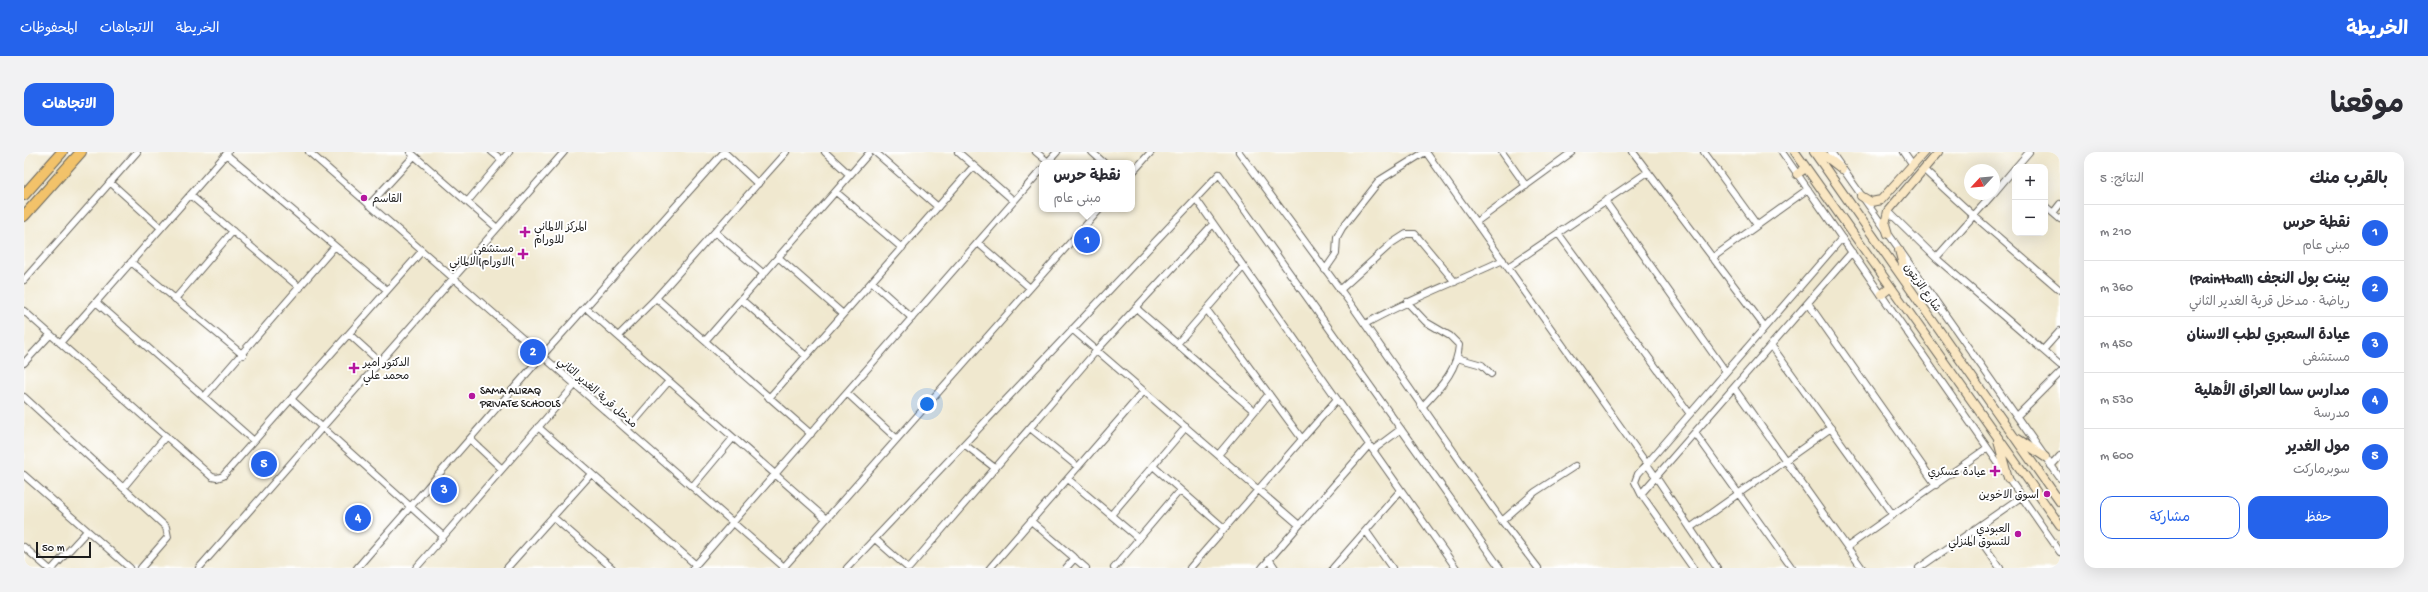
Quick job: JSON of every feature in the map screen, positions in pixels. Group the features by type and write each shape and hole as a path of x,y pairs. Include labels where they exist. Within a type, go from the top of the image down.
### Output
{"highway":[{"path":"24,195 62,152"},
{"path":"24,216 81,152"}],"main road":[{"path":"1795,152 2060,526"},
{"name":"شارع الزيتون","path":"1814,152 1962,360 1977,384 2060,502"},
{"path":"1820,152 1842,169"},
{"path":"1861,196 1871,202 1876,202 1887,194 1924,152"},
{"path":"1888,234 1884,224 1888,212 1894,202 1938,152"},
{"path":"1797,174 1806,168"},
{"path":"1887,194 1885,203 1888,206 1894,202"},
{"path":"1899,250 1912,290"},
{"path":"1882,294 1891,288"},
{"path":"1949,368 1959,366 1962,360"},
{"path":"1966,393 1970,384 1977,384"},
{"path":"1992,430 1999,443 2008,478"},
{"path":"2014,436 2045,457"}],"street":[{"path":"24,280 137,152"},
{"name":"مدخل قرية الغدير الثاني","path":"309,152 784,568"},
{"path":"492,152 502,160"},
{"path":"467,202 509,152"},
{"path":"199,568 564,152"},
{"path":"357,568 542,356 724,152 758,184"},
{"path":"618,336 656,298 786,152"},
{"path":"825,152 850,175"},
{"path":"705,340 742,300 870,152"},
{"path":"875,152 938,207"},
{"path":"958,152 1014,201"},
{"path":"1036,152 1045,160"},
{"path":"1050,160 1057,152"},
{"path":"1092,152 1101,160"},
{"path":"1135,170 1151,152"},
{"path":"1240,152 1324,270 1365,324 1502,521 1538,568"},
{"path":"1324,270 1336,254 1337,236 1380,180 1426,152 1647,463 1717,568"},
{"path":"1502,152 1526,186"},
{"path":"1476,222 1572,152"},
{"path":"1633,152 1765,327"},
{"path":"1704,152 1757,226"},
{"path":"1782,152 2060,552"},
{"path":"1830,152 2060,478"},
{"path":"1904,152 1913,165"},
{"path":"2019,164 2029,152"},
{"path":"60,343 227,153 387,290"},
{"path":"369,205 412,154 497,228"},
{"path":"769,398 974,166"},
{"path":"1923,169 1974,216 2060,290"},
{"path":"538,427 694,567 812,434 1039,172"},
{"path":"1508,268 1648,172"},
{"path":"2000,186 2012,172"},
{"path":"847,568 1219,174 1500,568"},
{"path":"110,182 161,228"},
{"path":"1712,258 1808,189"},
{"path":"836,192 902,248"},
{"path":"190,195 300,288"},
{"path":"1196,199 1456,568"},
{"path":"1936,258 1988,200"},
{"path":"1605,201 1726,372"},
{"path":"2053,213 2060,204"},
{"path":"2048,209 2060,219"},
{"path":"784,568 1097,212"},
{"path":"1888,212 1936,258 2060,365"},
{"path":"875,539 908,568 1097,350 1213,224"},
{"path":"175,298 233,231"},
{"path":"715,232 764,274"},
{"path":"1558,233 1690,414"},
{"path":"1340,290 1392,243 1406,234 1415,234 1455,282"},
{"path":"1693,568 1640,494 1636,482 1638,474 1842,238"},
{"path":"978,243 1030,288"},
{"path":"204,397 243,354 335,246"},
{"path":"24,311 212,477 217,478 223,476 292,400 422,251"},
{"path":"1640,494 1852,252"},
{"path":"778,257 843,314"},
{"path":"1365,324 1406,302 1503,260"},
{"path":"131,262 243,354"},
{"path":"1177,344 1243,267"},
{"path":"872,282 912,318"},
{"path":"656,298 812,434"},
{"path":"742,300 806,356"},
{"path":"96,302 254,441"},
{"path":"1406,302 1426,322 1450,336 1459,345 1458,358 1446,382 1422,407"},
{"path":"1808,303 1936,485"},
{"path":"586,308 826,519"},
{"path":"1136,308 1254,411"},
{"path":"1207,310 1302,439"},
{"path":"1072,329 1299,525"},
{"path":"2043,350 2060,331"},
{"path":"349,334 380,362"},
{"path":"24,363 50,335"},
{"path":"1771,345 1893,515"},
{"path":"1458,358 1482,364 1491,374"},
{"path":"2017,416 2060,373"},
{"path":"627,430 669,381"},
{"path":"416,568 575,384"},
{"path":"1734,388 1862,568"},
{"path":"990,568 1144,391"},
{"path":"847,393 897,439"},
{"path":"1218,455 1268,394"},
{"path":"24,397 166,527 168,537 141,568"},
{"path":"1190,568 1337,399"},
{"path":"292,400 443,536"},
{"path":"1111,516 1186,427"},
{"path":"1030,428 1078,467"},
{"path":"1690,528 1831,428"},
{"path":"1262,568 1299,525 1371,448 1401,429"},
{"path":"1695,433 1792,568"},
{"path":"123,488 166,436"},
{"path":"692,487 733,438"},
{"path":"470,439 502,469"},
{"path":"964,444 995,468"},
{"path":"1847,547 1988,448"},
{"path":"2051,466 2060,456"},
{"path":"1153,466 1224,528"},
{"path":"1502,521 1535,492 1575,466"},
{"path":"507,568 591,474"},
{"path":"24,475 130,568"},
{"path":"1068,479 1139,539"},
{"path":"1114,568 1180,490"},
{"path":"1334,568 1401,490"},
{"path":"1919,568 2021,497"},
{"path":"553,517 612,568"},
{"path":"1031,521 1086,568"},
{"path":"1973,530 2000,568"},
{"path":"53,568 87,531"},
{"path":"1366,531 1392,568"},
{"path":"24,547 48,568"},
{"path":"1066,568 1075,558"},
{"path":"1269,559 1275,568"},
{"path":"1928,562 1932,568"}],"place":[{"name":"القاسم","path":"364,198"},
{"name":"المركز الالماني للاورام","path":"525,232"},
{"name":"نقطة حرس","path":"1087,240"},
{"name":"مستشفى الاورام)الالماني(","path":"523,254"},
{"name":"بينت بول النجف (Paintball)","path":"533,352"},
{"name":"الدكتور امير محمد علي","path":"354,368"},
{"name":"SAMA ALIRAQ PRIVATE SCHOOLS","path":"472,396"},
{"name":"مول الغدير","path":"264,464"},
{"name":"عيادة عسكري","path":"1995,471"},
{"name":"عيادة السعبري لطب الاسنان","path":"444,490"},
{"name":"اسوق الاخوين","path":"2047,494"},
{"name":"مدارس سما العراق الأهلية","path":"358,518"},
{"name":"العبودي للتسوق المنزلي","path":"2018,534"}]}
